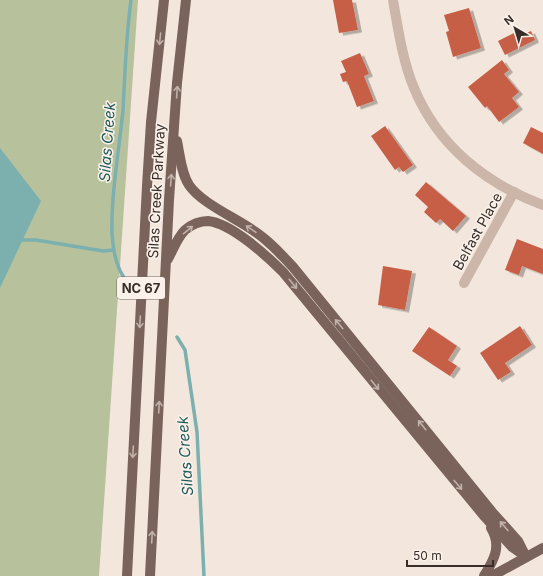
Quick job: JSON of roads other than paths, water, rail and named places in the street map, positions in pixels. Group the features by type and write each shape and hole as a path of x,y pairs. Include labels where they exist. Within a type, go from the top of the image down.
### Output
{"main road":[{"name":"Silas Creek Parkway","path":"127,576 151,122 164,0"},
{"name":"Silas Creek Parkway","path":"150,576 174,130 186,0"},
{"path":"174,130 185,178 189,185 202,198 254,231 280,253 492,512 518,541 526,557"},
{"path":"166,262 179,238 186,230 196,224 206,221 218,223 264,254 283,272 485,518 512,547 526,557"},
{"path":"484,576 495,559 497,545 494,532 485,518"},
{"path":"492,576 543,548"}],"street":[{"path":"393,0 409,74 414,89 434,126 450,146 486,177 543,205"},
{"name":"Belfast Place","path":"464,283 514,192"}],"water":[{"path":"0,148 41,201 0,288"}],"waterway":[{"name":"Silas Creek","path":"128,283 118,266 113,247 112,219 123,110 131,0"},
{"path":"20,240 36,240 103,251 114,250"},
{"name":"Silas Creek","path":"177,337 185,350 197,432 204,576"}]}
